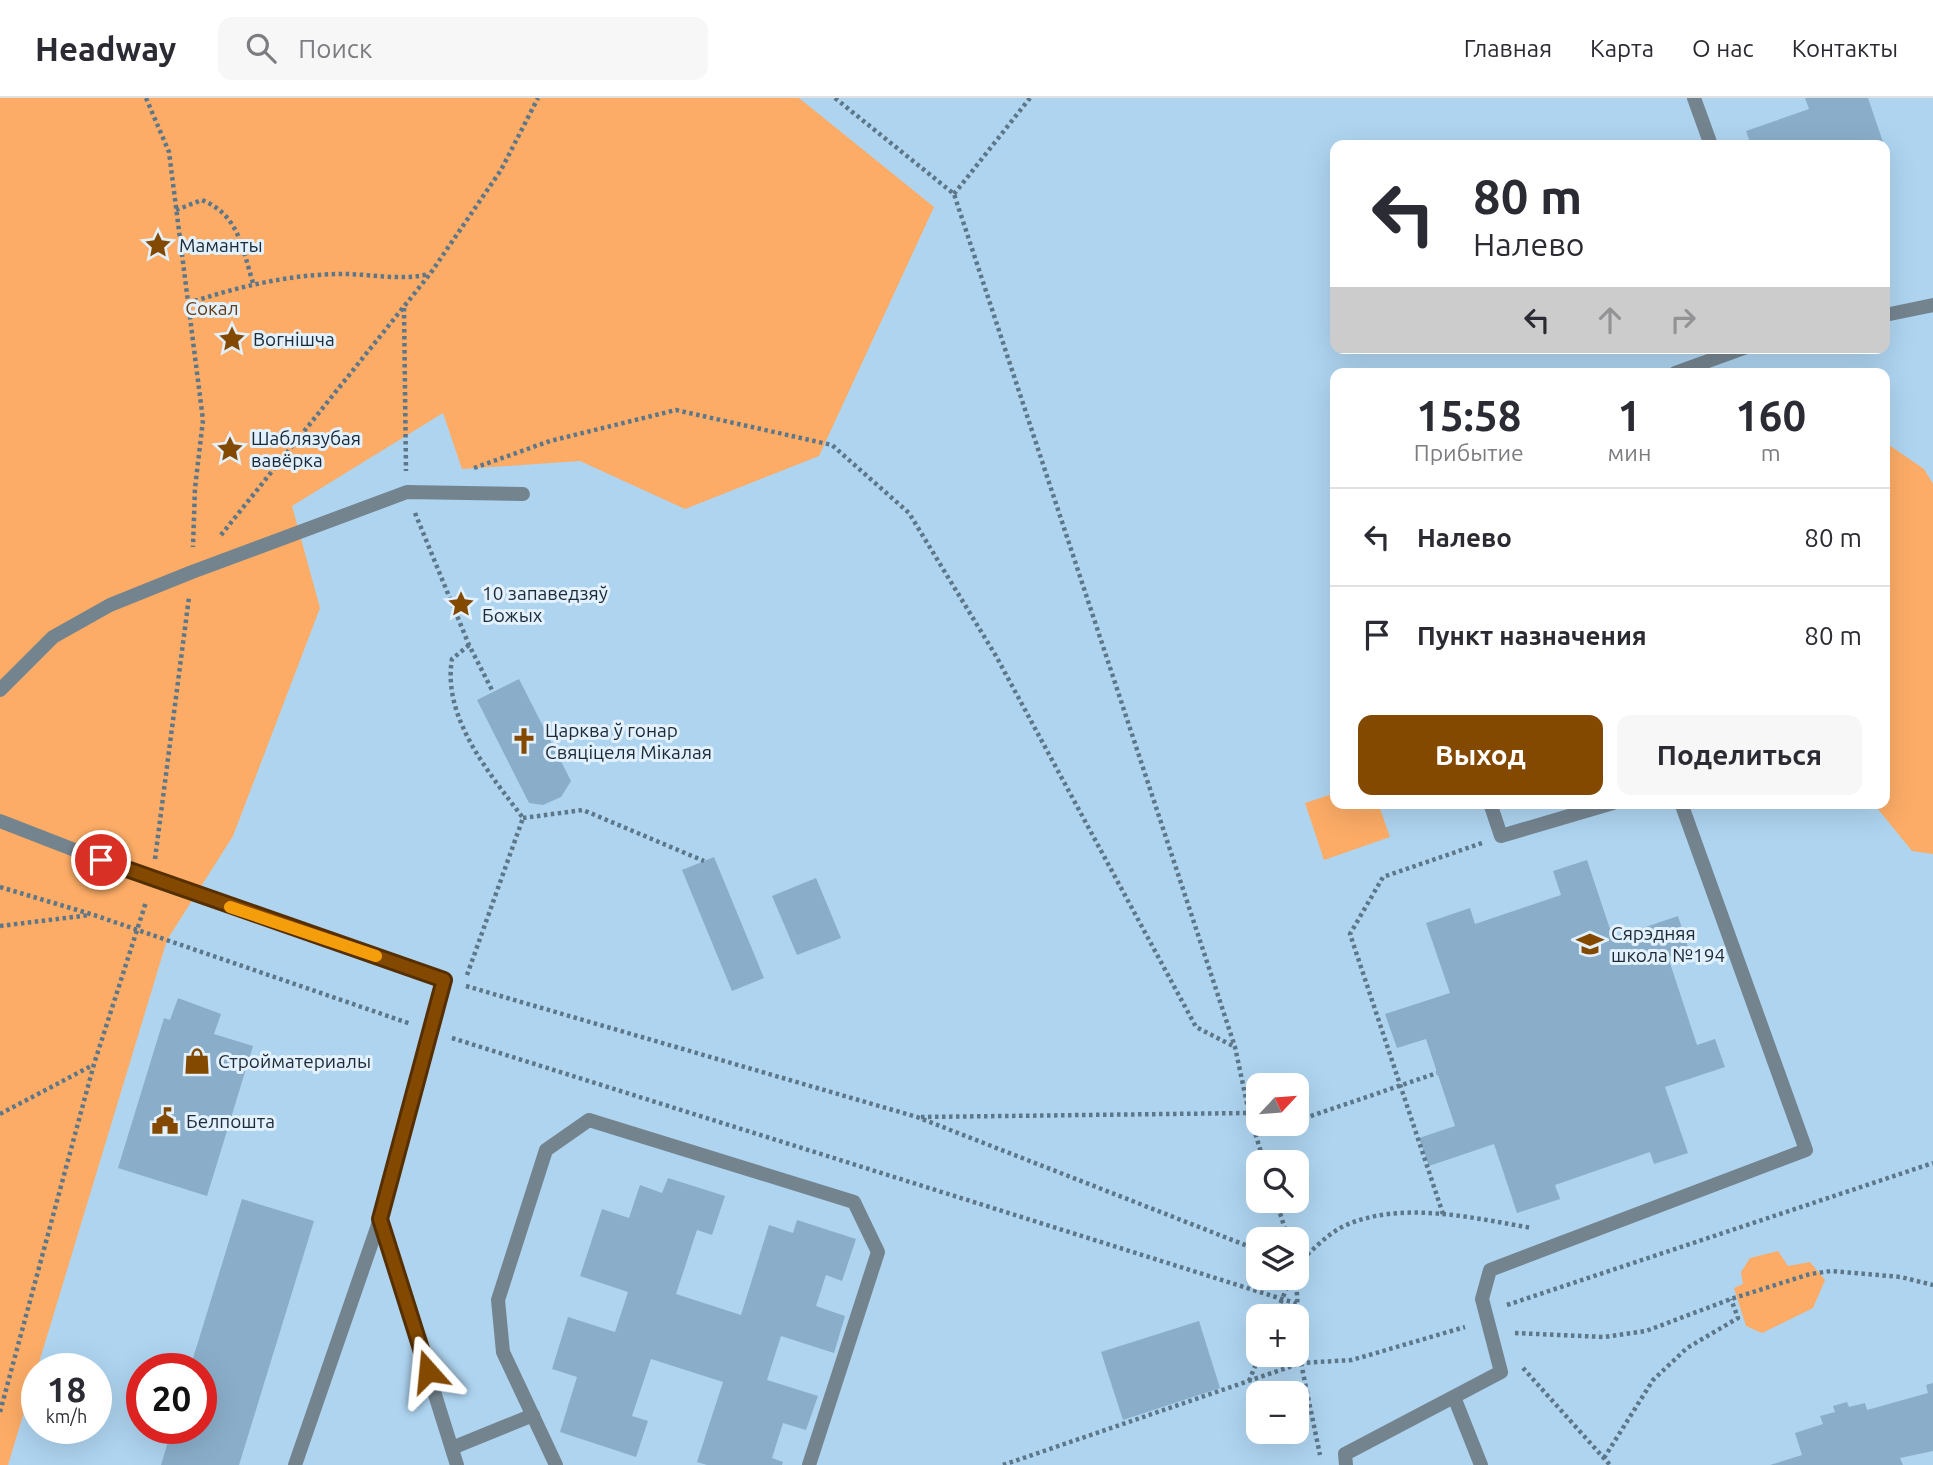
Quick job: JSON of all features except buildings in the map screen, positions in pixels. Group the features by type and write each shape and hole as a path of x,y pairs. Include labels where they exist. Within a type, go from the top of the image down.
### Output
{"lane":[{"path":"1694,98 1709,140"},
{"path":"1890,314 1933,305"},
{"path":"1689,368 1727,354"},
{"path":"0,690 53,637 110,605 192,572 407,492 523,494"},
{"path":"1492,809 1502,836 1593,809"},
{"path":"1346,1465 1345,1454 1501,1372 1482,1292 1490,1270 1806,1150 1683,809"},
{"path":"0,821 152,880 444,980 380,1219 295,1465"},
{"path":"556,1465 503,1352 499,1300 546,1150 589,1120 854,1202 878,1252 809,1465"},
{"path":"380,1219 457,1465"},
{"path":"1454,1397 1481,1465"},
{"path":"452,1448 533,1415"}],"path":[{"path":"0,1412 94,1064 139,930 152,880 192,572 195,488 203,420 169,152 146,98"},
{"path":"217,540 430,274 501,170 538,98"},
{"path":"835,98 954,194 1235,1047 1246,1099"},
{"path":"954,194 1030,98"},
{"path":"176,210 202,200 219,207 235,224 253,283"},
{"path":"188,303 253,283 341,274 412,278 430,274"},
{"path":"404,307 407,492 469,645 494,692"},
{"path":"472,469 550,441 676,410 832,445 909,513 996,656 1196,1027 1235,1047"},
{"path":"469,645 452,659 449,678 457,707 479,760 523,818"},
{"path":"523,818 583,810 704,861"},
{"path":"523,818 463,986 917,1117 1246,1245"},
{"path":"1443,1214 1350,934 1383,877 1502,836"},
{"path":"0,887 139,930 430,1031 1281,1300 1298,1304 1297,1290"},
{"path":"0,926 94,915"},
{"path":"0,1114 94,1064"},
{"path":"1309,1117 1437,1073"},
{"path":"917,1117 1246,1113"},
{"path":"1309,1363 1352,1360 1466,1327 1485,1313 1933,1163"},
{"path":"1309,1254 1341,1227 1389,1215 1443,1214 1536,1228"},
{"path":"1466,1327 1490,1332 1604,1337 1646,1331 1731,1299 1810,1274 1831,1271 1900,1277 1933,1285"},
{"path":"1280,1304 1285,1290"},
{"path":"1604,1458 1653,1380 1688,1348 1738,1318 1731,1299"},
{"path":"1516,1359 1610,1465"},
{"path":"1249,1381 1255,1367"},
{"path":"1249,1381 1289,1367"},
{"path":"1302,1367 1321,1463"},
{"path":"1003,1465 1246,1382"}],"green space":[{"name":"Сокал","path":"0,98 799,98 934,207 819,456 685,509 580,461 462,469 443,413 292,506 320,608 233,836 167,940 42,1353 21,1353 21,1422 8,1465 0,1465"},
{"path":"1890,446 1924,469 1933,484 1933,854 1912,851 1878,809 1890,809"},
{"path":"1330,795 1330,809 1380,809 1390,837 1324,860 1305,803"},
{"path":"1778,1251 1788,1266 1810,1262 1825,1280 1813,1308 1762,1333 1746,1326 1734,1288 1743,1284 1741,1272 1750,1258"}],"slow traffic":[{"path":"230,907 376,956"}],"place":[{"name":"Маманты","path":"158,245"},
{"name":"Вогнішча","path":"232,339"},
{"name":"Шаблязубая вавёрка","path":"230,449"},
{"name":"10 запаведзяў Божых","path":"461,604"},
{"name":"Царква ў гонар Свяціцеля Мікалая","path":"524,741"},
{"name":"Сярэдняя школа №194","path":"1590,944"},
{"name":"Стройматериалы","path":"197,1061"},
{"name":"Белпошта","path":"165,1121"}],"route":[{"path":"101,860 444,980 380,1219 428,1371"}]}
